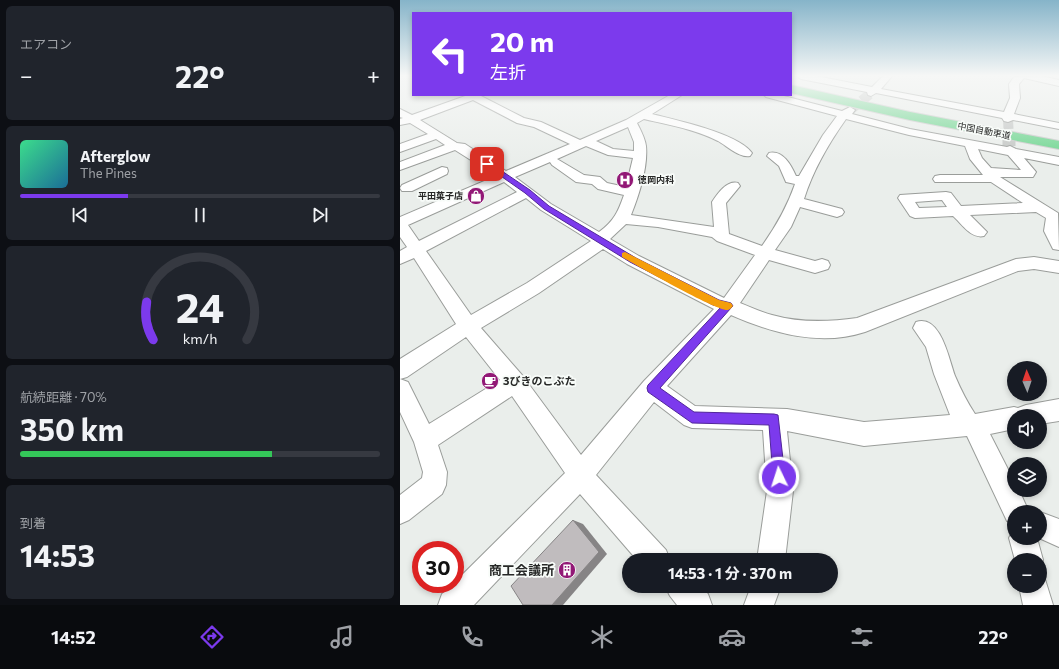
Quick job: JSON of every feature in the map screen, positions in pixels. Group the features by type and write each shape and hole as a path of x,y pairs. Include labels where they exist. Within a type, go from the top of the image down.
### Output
{"highway":[{"name":"中国自動車道","path":"856,104 1059,145"},
{"name":"中国自動車道","path":"885,104 1059,140"}],"street":[{"path":"404,118 448,104"},
{"path":"490,104 521,121 537,124 610,152 640,154"},
{"path":"633,128 642,116 662,104"},
{"path":"811,104 846,112 909,132 970,144 1010,149 1059,161"},
{"path":"943,104 1007,118 1059,126"},
{"path":"1007,118 1013,104"},
{"path":"453,605 580,476 652,388 728,306 783,227 796,201 803,182 829,135 846,112"},
{"path":"642,116 712,133 731,142 746,153"},
{"path":"404,118 454,146 461,147 506,177 552,211 659,275 716,303 728,306 771,323 811,331 858,326 1016,265 1034,263 1059,267"},
{"path":"650,553 580,476 569,457 515,382 408,254 400,224 425,211 506,177 583,142 664,121"},
{"path":"400,370 468,326 533,288 602,240 622,220 636,177 640,154 640,144 633,128"},
{"path":"400,148 437,136"},
{"path":"970,144 976,159 990,174 1053,216 1052,231 1059,245"},
{"path":"400,166 454,146"},
{"path":"990,174 1028,174 1030,172 1010,149"},
{"path":"425,211 404,185 424,181 430,176 444,172 427,156"},
{"path":"773,156 784,164 791,179 803,182"},
{"path":"556,162 581,179 595,180 603,186 631,192"},
{"path":"940,179 986,179 990,174"},
{"path":"722,237 718,202 733,186"},
{"path":"408,254 527,192"},
{"path":"796,201 837,212"},
{"path":"979,232 958,212 1039,207"},
{"path":"622,220 654,222 717,233 722,237 765,253 814,267 822,266"},
{"path":"923,328 935,344 944,374 956,405 971,425 1012,505"},
{"path":"425,440 515,382"},
{"path":"652,388 692,418 787,420 864,434 971,425 1007,419"},
{"path":"400,389 425,440 435,472 433,485 400,511"},
{"path":"1047,412 1059,410"},
{"path":"772,553 780,491 774,419"},
{"path":"1047,528 1059,533"},
{"path":"686,593 697,605"},
{"path":"759,605 763,593"},
{"path":"1035,593 1038,605"}],"building":[{"name":"商工会議所","path":"573,520 599,552 552,605 523,605 511,586"}],"tunnel":[{"path":"850,110 857,104"},
{"path":"1008,119 1009,139"},
{"path":"1009,139 1009,146"}],"slow traffic":[{"path":"625,255 659,275 716,303 728,306 727,307"}],"place":[{"name":"徳岡内科","path":"625,180"},
{"name":"平田菓子店","path":"476,196"},
{"name":"3びきのこぶた","path":"490,381"},
{"name":"商工会議所","path":"567,570"}],"route":[{"path":"487,164 565,220 600,239 659,275 716,303 728,306 652,388 692,418 774,419 779,477"}]}
